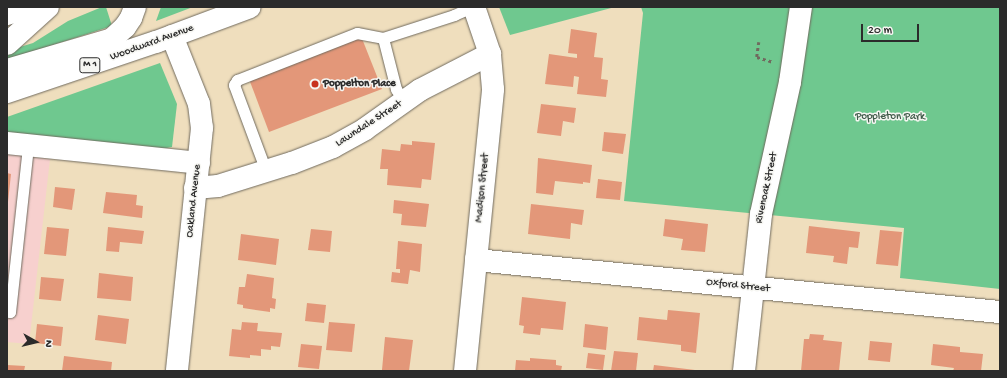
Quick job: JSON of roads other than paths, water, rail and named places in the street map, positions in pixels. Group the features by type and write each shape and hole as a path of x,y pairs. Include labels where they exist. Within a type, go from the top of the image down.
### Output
{"street":[{"path":"7,14 30,7"},
{"path":"7,44 48,7"},
{"path":"7,70 112,39 125,27 131,18 135,7"},
{"name":"Woodward Avenue","path":"7,92 172,36 250,7"},
{"name":"Madison Street","path":"466,371 493,89 490,54 473,7"},
{"name":"Rivenoak Street","path":"744,371 761,214 790,82 801,7"},
{"name":"Oakland Avenue","path":"172,36 199,104 202,128 177,371"},
{"name":"Lawndale Street","path":"195,188 218,186 266,171 333,147 366,129 420,90 490,54"},
{"path":"18,144 198,163"},
{"name":"Oxford Street","path":"476,260 1000,312"}],"lane":[{"path":"266,171 234,85 237,80 357,32 383,38 454,15 473,7"},
{"path":"383,38 396,89 404,102"},
{"path":"7,311 10,312 18,144"}],"place":[{"name":"Poppelton Place","path":"315,84"}],"park label":[{"name":"Poppleton Park","path":"890,117"}]}
